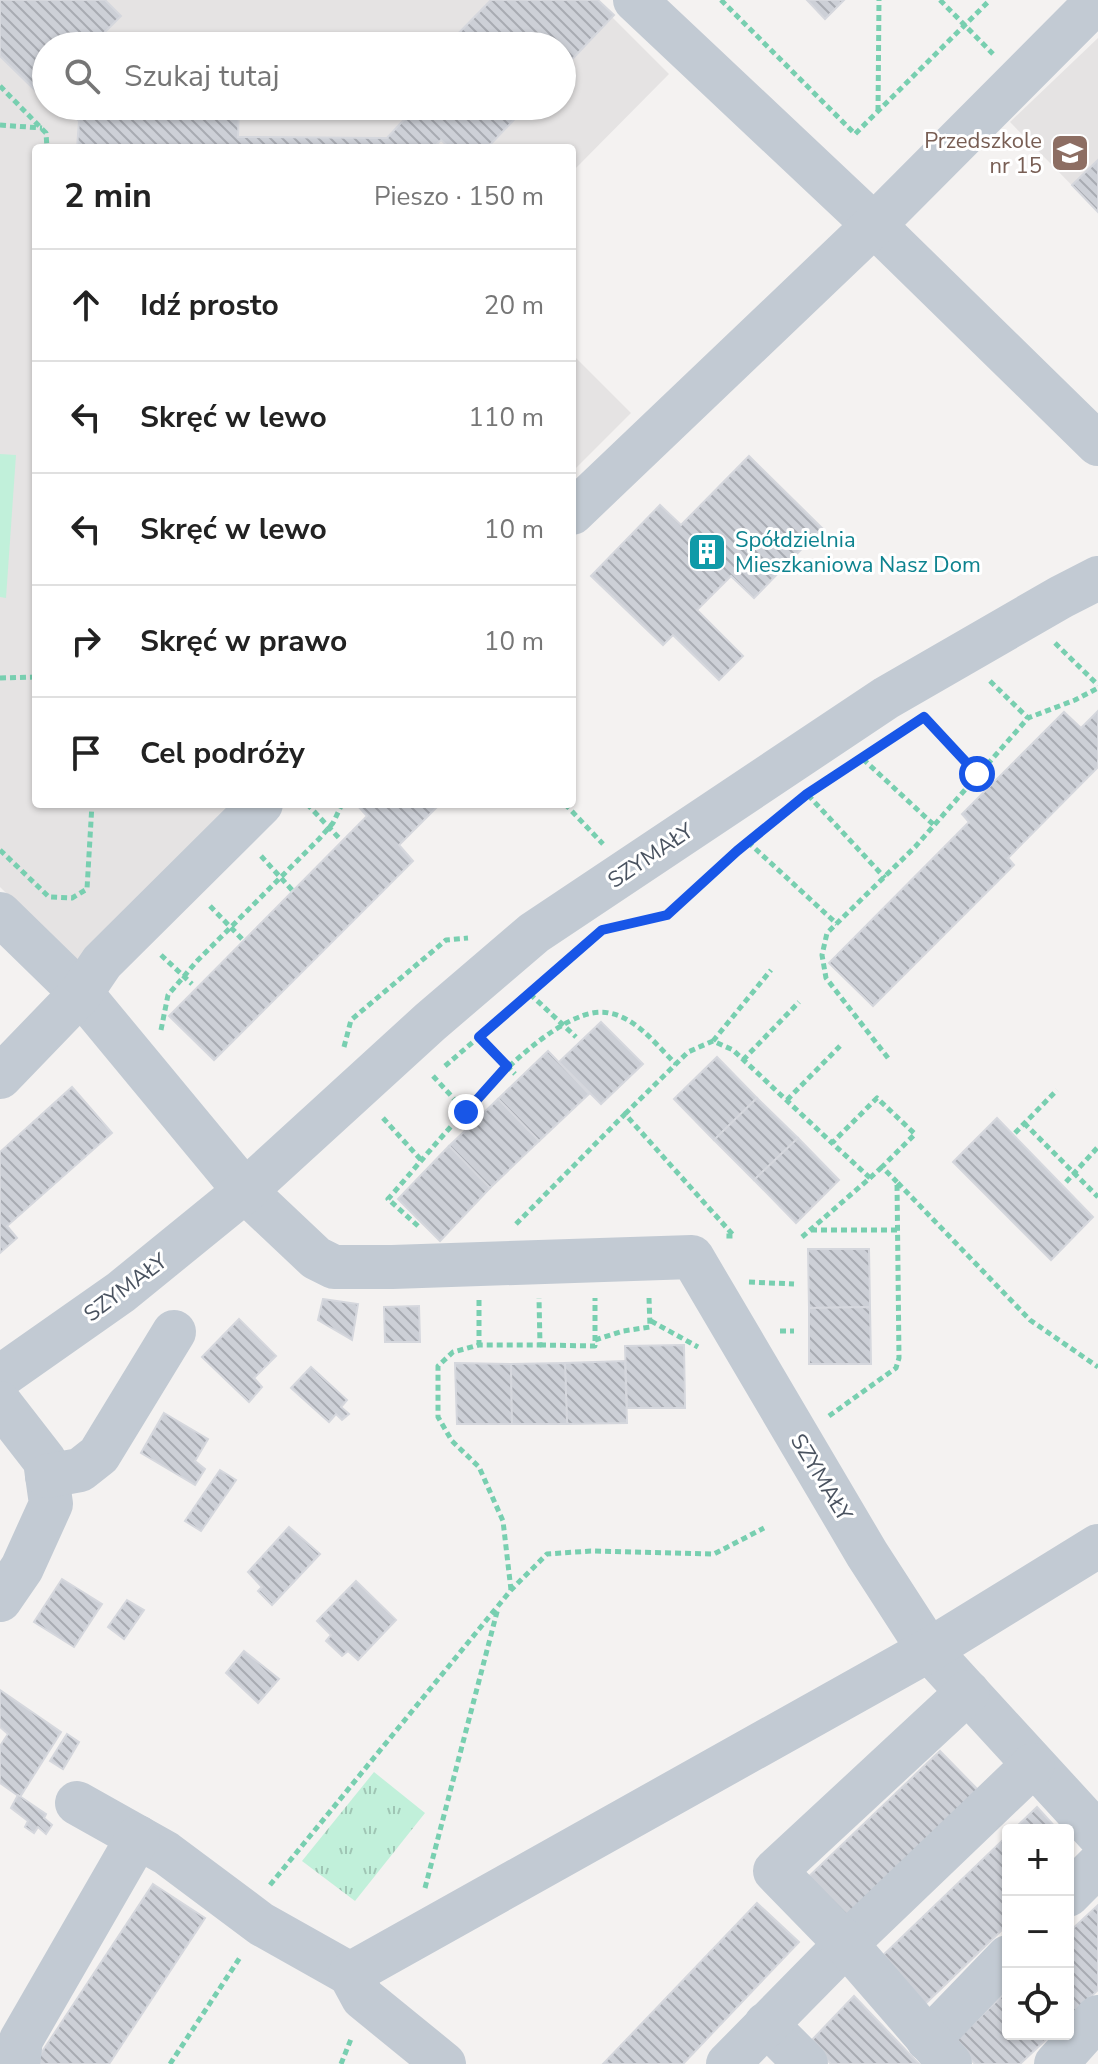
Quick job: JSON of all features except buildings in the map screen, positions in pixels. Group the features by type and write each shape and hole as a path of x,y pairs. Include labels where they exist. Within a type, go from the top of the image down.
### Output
{"street":[{"path":"635,0 874,225 1098,444"},
{"path":"576,509 874,225 1098,0"},
{"name":"SZYMAŁY","path":"0,1377 121,1292 245,1191 430,1022 534,933 886,698 1098,578"},
{"path":"0,1077 81,993 102,962 257,808"},
{"name":"SZYMAŁY","path":"0,914 81,993 245,1191 316,1258 334,1267 692,1257 867,1554 929,1650"},
{"path":"47,1476 80,1470 99,1455 174,1332"},
{"path":"0,1403 45,1461 51,1504 22,1568 0,1600"},
{"path":"350,1974 929,1650 1098,1546"},
{"path":"929,1650 1098,1834"},
{"path":"968,1692 775,1871 846,1944 939,2052 1002,1965"},
{"path":"728,2064 846,1944 1033,1765"},
{"path":"77,1803 166,1853 254,1919 350,1974 363,1998 444,2064"},
{"path":"18,2064 21,2040 138,1837"},
{"path":"1074,1889 1098,1865"},
{"path":"1056,2064 1098,2017"},
{"path":"766,2024 806,2064"}],"path":[{"path":"721,0 855,134 990,0"},
{"path":"878,112 879,0"},
{"path":"940,0 965,25"},
{"path":"0,86 32,118"},
{"path":"34,120 46,133 47,144"},
{"path":"0,125 42,128"},
{"path":"888,1058 826,978 822,955 827,933 935,826 1028,718 1075,700 1098,686 1051,640 1064,632"},
{"path":"999,670 986,678 1028,718"},
{"path":"0,678 32,677"},
{"path":"912,725 932,712"},
{"path":"924,717 977,774"},
{"path":"851,765 875,750"},
{"path":"862,758 935,826"},
{"path":"795,804 818,787"},
{"path":"807,794 885,878"},
{"path":"0,850 49,897 72,898 87,889 92,808"},
{"path":"311,808 340,839"},
{"path":"143,1068 158,1056 168,995 197,961 329,827 340,808"},
{"path":"569,808 613,854"},
{"path":"615,927 667,915 760,832"},
{"path":"748,842 837,924"},
{"path":"423,1084 572,957"},
{"path":"507,1232 688,1052 713,1041 771,970"},
{"path":"530,994 576,1037"},
{"path":"743,1060 799,1002"},
{"path":"429,1236 388,1199 507,1066 562,1024 605,1012 630,1019 676,1064"},
{"path":"479,1037 515,1074"},
{"path":"713,1041 733,1050 870,1178"},
{"path":"787,1100 840,1046"},
{"path":"433,1076 466,1112"},
{"path":"1015,1133 1057,1090"},
{"path":"802,1237 915,1134 877,1098 832,1143"},
{"path":"372,1127 393,1110"},
{"path":"625,1114 734,1236 720,1236"},
{"path":"383,1118 422,1161"},
{"path":"1024,1123 1098,1197"},
{"path":"1066,1182 1098,1147"},
{"path":"882,1167 1030,1320 1098,1367"},
{"path":"819,1423 896,1368 899,1358 897,1182"},
{"path":"810,1230 897,1230"},
{"path":"744,1284 751,1281 794,1284"},
{"path":"511,1590 503,1521 479,1467 452,1441 438,1417 438,1366 453,1352 479,1345 595,1346 595,1283"},
{"path":"538,1285 540,1345"},
{"path":"479,1287 479,1345"},
{"path":"595,1340 650,1327 649,1295"},
{"path":"650,1320 705,1351"},
{"path":"170,2064 254,1919 511,1590 547,1554 591,1551 714,1554 764,1528"},
{"path":"411,1939 499,1605"}],"shaded area":[{"path":"0,0 595,0 669,74 576,168 576,144 32,144 32,808 237,808 80,966 0,887"},
{"name":"Przedszkole nr 15","path":"1098,38 1098,212 1010,122"},
{"path":"576,358 631,413 576,468"}],"green space":[{"path":"0,454 16,455 6,598 0,597"},
{"path":"374,1772 425,1813 355,1901 302,1861"}],"place":[{"name":"Przedszkole nr 15","path":"1070,153"},
{"name":"Spółdzielnia Mieszkaniowa Nasz Dom","path":"707,552"}],"route":[{"path":"466,1112 507,1066 479,1037 602,930 667,915 737,851 807,794 924,717 977,774"}]}
